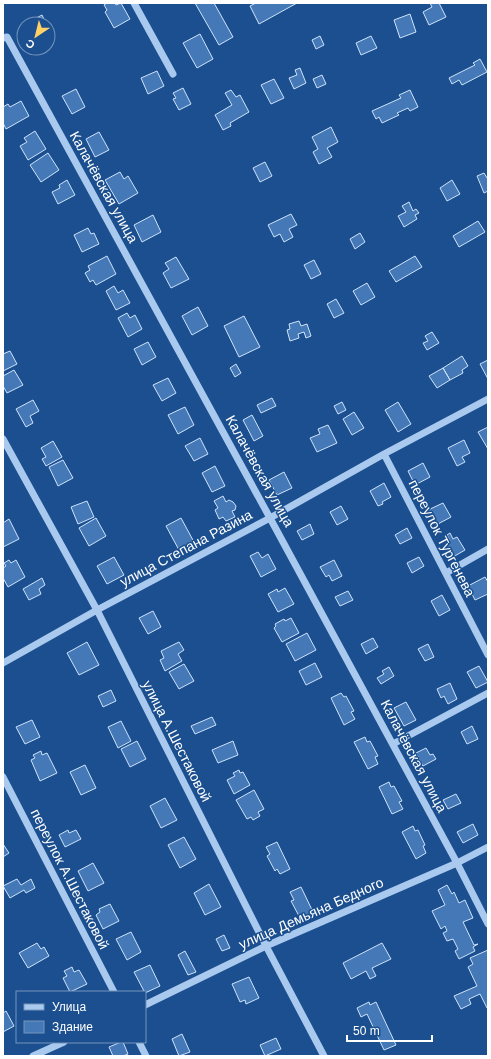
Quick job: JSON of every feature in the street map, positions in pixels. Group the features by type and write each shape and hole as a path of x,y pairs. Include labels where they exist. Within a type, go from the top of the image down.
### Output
{"street":[{"path":"134,3 173,74"},
{"name":"Калачёвская улица","path":"3,38 7,37 393,744 488,924"},
{"name":"улица Степана Разина","path":"3,663 97,610 270,518 384,454 488,400"},
{"name":"улица А.Шестаковой","path":"3,439 97,610 266,946 324,1056"},
{"name":"переулок Тургенева","path":"384,454 488,655"},
{"path":"446,573 488,550"},
{"path":"393,744 488,693"},
{"name":"переулок А.Шестаковой","path":"3,777 113,991"},
{"name":"улица Демьяна Бедного","path":"146,1005 266,946 457,863 488,847"},
{"path":"33,1056 62,1043"},
{"path":"140,1043 146,1056"}],"building":[{"path":"107,3 115,3 116,5 121,3 130,19 114,28 105,12 107,10 104,5"},
{"path":"195,3 214,3 233,37 219,45"},
{"path":"256,3 297,3 259,24 250,6"},
{"path":"430,3 439,3 446,17 429,25 423,12 432,7"},
{"path":"410,14 416,32 400,38 394,20"},
{"path":"200,34 213,59 197,68 183,43"},
{"path":"320,36 324,45 316,49 312,40"},
{"path":"371,36 377,48 361,55 356,43"},
{"path":"480,59 487,72 462,85 459,80 452,84 449,78 475,65 473,63"},
{"path":"300,68 306,83 294,89 289,78 297,75 295,70"},
{"path":"157,71 164,86 148,94 141,78"},
{"path":"322,75 326,84 317,88 313,79"},
{"path":"274,79 284,98 271,104 261,85"},
{"path":"183,88 191,104 179,110 173,99 176,98 173,93"},
{"path":"76,89 85,107 72,114 62,96"},
{"path":"231,90 236,97 240,95 249,112 230,123 231,126 223,130 215,115 232,105 225,93"},
{"path":"410,90 418,107 410,111 408,108 397,113 399,115 382,123 379,117 376,119 372,111 401,98 399,95"},
{"path":"21,101 29,116 6,129 3,123 3,107 8,104 10,107"},
{"path":"331,127 338,142 327,148 332,157 319,164 313,152 318,149 312,137"},
{"path":"35,131 46,149 28,160 20,146 27,142 24,138"},
{"path":"99,132 109,150 95,157 86,139"},
{"path":"48,153 59,170 41,182 30,165"},
{"path":"265,162 272,176 260,182 253,168"},
{"path":"120,172 124,179 128,176 138,193 119,204 105,180"},
{"path":"484,173 488,178 488,191 484,193 477,176"},
{"path":"67,180 75,195 58,204 52,192 60,188 59,185"},
{"path":"452,180 460,194 447,201 440,188"},
{"path":"409,202 413,211 416,209 419,213 415,215 417,219 404,227 398,216 406,212 402,206"},
{"path":"291,214 297,225 289,229 293,237 284,242 280,234 274,237 268,225"},
{"path":"153,215 161,232 142,242 134,225"},
{"path":"478,221 485,232 459,247 453,236"},
{"path":"88,228 91,234 94,233 99,244 82,252 74,235"},
{"path":"360,233 365,242 355,249 350,239"},
{"path":"107,256 116,274 96,285 93,280 90,282 85,273 90,270 88,266"},
{"path":"415,256 422,267 396,282 389,271"},
{"path":"176,257 189,279 171,288 163,273 169,269 165,263"},
{"path":"314,260 321,274 311,279 304,265"},
{"path":"367,283 375,297 361,305 353,291"},
{"path":"114,286 118,293 123,290 130,303 116,310 106,291"},
{"path":"336,299 344,313 334,318 327,304"},
{"path":"198,307 208,326 192,335 182,316"},
{"path":"127,313 130,318 135,315 142,329 128,337 118,318"},
{"path":"244,316 260,347 239,357 224,326"},
{"path":"299,321 301,326 307,324 311,336 306,338 304,332 298,334 299,338 290,341 287,330 290,329 289,324"},
{"path":"432,332 439,343 427,350 423,343 428,341 425,336"},
{"path":"148,342 156,357 142,365 134,349"},
{"path":"10,351 17,364 3,371 3,354"},
{"path":"462,356 468,366 462,370 463,373 450,380 443,368"},
{"path":"488,360 488,379 480,364"},
{"path":"236,364 241,373 235,377 230,368"},
{"path":"443,368 450,380 437,388 429,376"},
{"path":"14,370 23,385 7,393 3,386 3,376"},
{"path":"168,378 176,393 162,401 153,385"},
{"path":"272,398 276,406 261,413 257,405"},
{"path":"33,400 39,411 30,416 33,423 26,427 16,409"},
{"path":"342,402 346,410 338,414 334,406"},
{"path":"398,402 411,424 398,432 385,410"},
{"path":"185,407 194,425 178,434 168,415"},
{"path":"354,412 364,428 352,435 343,419"},
{"path":"252,415 263,436 254,441 243,420"},
{"path":"328,425 337,443 317,452 310,438 320,434 318,429"},
{"path":"488,427 488,449 478,432"},
{"path":"200,438 208,454 194,461 185,446"},
{"path":"464,440 470,453 462,457 465,462 457,466 448,448"},
{"path":"53,441 62,457 46,466 42,459 46,457 41,448"},
{"path":"63,460 73,478 58,486 49,467"},
{"path":"423,463 430,477 415,485 408,471"},
{"path":"215,466 225,486 212,492 202,473"},
{"path":"284,472 292,488 277,495 269,480"},
{"path":"384,483 391,497 382,502 383,504 378,506 370,491"},
{"path":"223,496 226,502 229,500 236,506 235,510 232,511 235,517 226,521 223,517 219,519 215,510 218,508 214,501"},
{"path":"87,501 94,517 78,524 71,507"},
{"path":"443,503 451,517 436,525 428,510"},
{"path":"341,506 348,519 337,525 330,512"},
{"path":"96,518 106,536 89,546 79,528"},
{"path":"181,518 194,542 179,550 166,526"},
{"path":"9,519 19,539 3,547 3,523"},
{"path":"310,524 314,534 302,540 297,531"},
{"path":"407,528 412,538 400,544 395,535"},
{"path":"450,533 453,539 457,537 465,550 453,557 445,544 450,541 447,535"},
{"path":"258,552 262,558 268,554 276,569 261,577 250,556"},
{"path":"114,557 124,575 107,584 97,566"},
{"path":"419,557 424,566 412,573 407,563"},
{"path":"9,560 11,563 16,560 25,577 8,587 3,578 3,568 6,566 4,563"},
{"path":"334,560 342,576 332,581 329,575 326,577 320,567"},
{"path":"485,577 488,582 488,594 475,600 468,586"},
{"path":"42,578 45,585 39,589 41,594 29,600 23,589"},
{"path":"285,588 294,604 278,612 268,594 277,589 278,592"},
{"path":"348,591 353,600 340,606 335,597"},
{"path":"442,595 450,610 439,616 431,601"},
{"path":"153,611 161,627 148,634 139,618"},
{"path":"291,618 299,633 282,642 274,628 276,626 275,624 284,619 285,621"},
{"path":"307,633 316,650 295,661 286,644"},
{"path":"373,638 378,647 366,654 361,644"},
{"path":"87,642 99,665 79,675 67,653"},
{"path":"179,642 184,650 178,654 182,661 165,671 160,660 164,658 161,651"},
{"path":"428,644 434,657 425,661 418,649"},
{"path":"315,663 322,677 306,685 299,671"},
{"path":"184,664 194,681 179,689 169,672"},
{"path":"479,666 488,682 476,688 467,672"},
{"path":"389,667 394,676 381,684 377,678 384,674 382,671"},
{"path":"450,683 457,699 448,704 444,696 441,698 437,689"},
{"path":"111,690 116,701 103,707 98,696"},
{"path":"341,693 344,697 346,696 354,711 351,712 355,719 344,725 331,698"},
{"path":"406,702 416,720 404,726 394,708"},
{"path":"212,717 216,725 195,734 191,726"},
{"path":"32,720 40,737 25,744 16,727"},
{"path":"121,721 131,741 118,748 108,727"},
{"path":"472,726 478,739 467,744 461,732"},
{"path":"365,737 367,742 370,741 378,756 375,757 378,764 368,769 354,742"},
{"path":"137,741 146,759 130,767 121,749"},
{"path":"233,741 238,755 218,763 212,750"},
{"path":"426,748 430,755 433,754 436,759 423,766 416,753"},
{"path":"41,751 42,755 47,753 57,773 40,781 31,760 35,758 33,755"},
{"path":"85,765 96,788 81,795 70,772"},
{"path":"239,770 240,773 243,772 250,785 234,794 227,780 235,776 233,773"},
{"path":"389,782 391,787 394,786 402,801 399,802 403,809 392,814 379,787"},
{"path":"254,790 264,809 258,812 260,816 253,820 251,817 247,819 236,800"},
{"path":"456,794 461,803 448,809 443,800"},
{"path":"165,798 177,820 161,828 150,806"},
{"path":"473,824 478,835 463,843 457,832"},
{"path":"413,826 415,831 418,830 425,845 423,846 426,853 416,859 402,832"},
{"path":"68,830 69,833 76,830 81,839 65,847 59,835"},
{"path":"184,837 196,859 180,868 168,845"},
{"path":"277,842 290,869 280,874 277,869 275,871 267,856 270,854 266,847"},
{"path":"3,844 9,853 3,857"},
{"path":"93,863 104,883 88,891 78,871"},
{"path":"17,879 21,885 31,879 35,888 26,893 24,890 10,898 3,886"},
{"path":"209,884 221,907 205,915 194,893"},
{"path":"447,885 452,894 454,892 459,903 465,900 473,918 463,922 474,945 478,944 473,947 475,951 459,959 455,951 458,949 453,939 447,941 443,933 447,931 445,926 441,929 432,911 445,905 438,890"},
{"path":"301,887 314,914 304,919 301,915 299,916 291,901 294,900 290,892"},
{"path":"110,904 119,921 103,929 96,915 100,912 99,909"},
{"path":"131,932 141,952 127,960 116,939"},
{"path":"224,935 230,948 222,951 216,939"},
{"path":"37,943 41,949 44,947 49,956 28,968 19,953"},
{"path":"382,943 391,959 372,968 376,976 370,979 366,971 351,979 343,963"},
{"path":"488,950 488,1008 480,994 469,999 471,1004 461,1009 454,996 477,986 468,967 473,964 470,958"},
{"path":"185,951 196,972 188,975 178,955"},
{"path":"150,965 160,986 146,993 134,972"},
{"path":"72,967 74,972 79,970 87,984 70,991 63,978 67,976 64,971"},
{"path":"249,977 259,998 246,1004 245,1000 240,1002 232,984"},
{"path":"369,1002 370,1005 376,1002 396,1045 384,1050 367,1014 361,1017 357,1008"},
{"path":"6,1011 14,1026 3,1032 3,1013"},
{"path":"182,1034 190,1052 179,1056 172,1039"},
{"path":"276,1038 281,1049 265,1056 260,1045"},
{"path":"119,1043 123,1043 128,1054 123,1056 113,1056 109,1047"}]}
